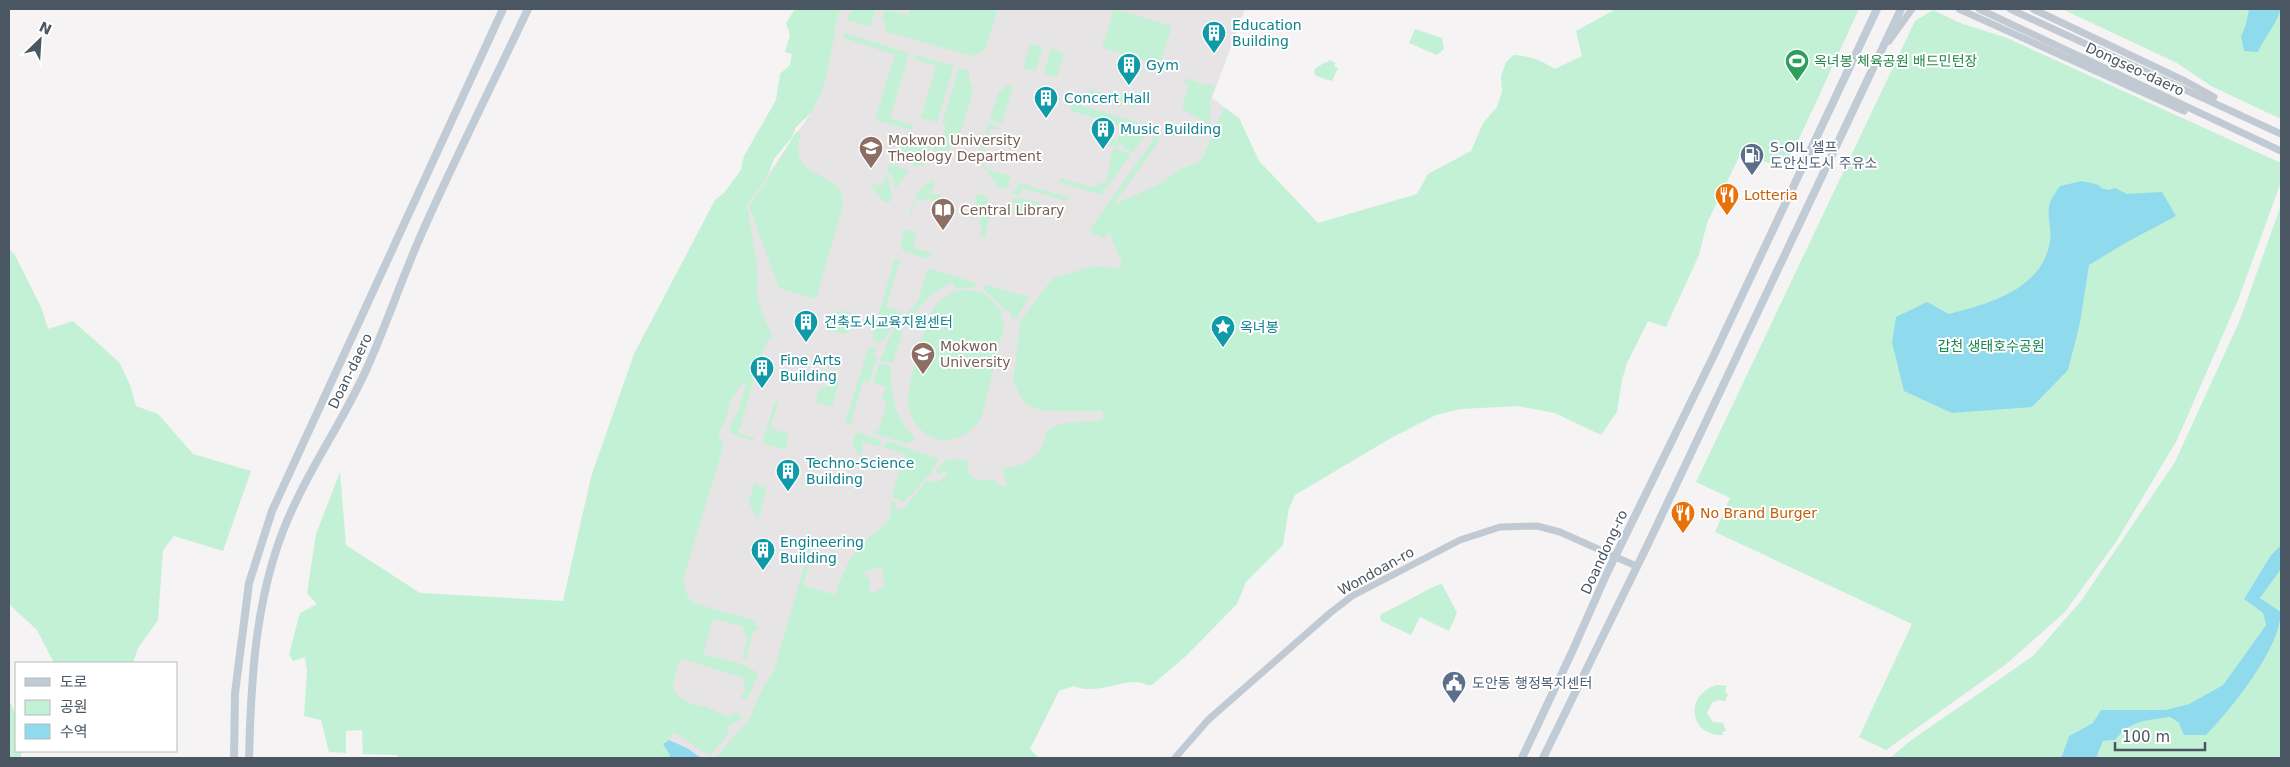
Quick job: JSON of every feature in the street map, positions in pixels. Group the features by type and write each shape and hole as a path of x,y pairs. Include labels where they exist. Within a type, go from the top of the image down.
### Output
{"main road":[{"name":"Doan-daero","path":"234,758 235,693 247,593 260,544 272,510 503,9"},
{"name":"Doan-daero","path":"249,758 251,690 260,613 283,530 366,372 425,227 528,9"},
{"name":"Doandong-ro","path":"1522,758 1607,573 1877,9"},
{"path":"1543,758 1901,9"}],"street":[{"path":"1878,55 1912,9"},
{"path":"1959,9 2152,97 2189,113 2196,112"},
{"name":"Dongseo-daero","path":"1978,9 2281,151"},
{"name":"Dongseo-daero","path":"2010,9 2204,94"},
{"path":"2033,9 2281,134"},
{"name":"Wondoan-ro","path":"1175,758 1208,720 1352,596 1460,540 1500,528 1537,526 1560,532 1636,566"}],"shaded area":[{"name":"Mokwon University","path":"834,9 1245,9 1212,98 1224,107 1201,161 1116,406 784,758 639,758 638,737 748,214 747,204 811,113"}],"green space":[{"path":"795,9 841,9 837,17 829,65 822,90 811,113 796,127 792,137 774,159 767,177 747,204 757,264 757,294 762,313 773,337 768,340 759,361 738,430 739,433 755,438 752,441 729,432 738,412 746,384 744,382 731,399 726,418 718,434 722,442 722,451 683,580 685,590 694,603 755,621 754,624 759,628 758,631 753,631 746,659 742,658 747,639 743,626 713,619 703,654 744,665 758,673 751,692 745,700 741,697 745,689 743,678 683,659 679,661 673,685 676,694 691,704 707,707 728,717 734,713 739,713 741,718 725,727 729,733 710,756 674,732 669,740 664,742 670,755 669,758 398,758 397,755 363,754 362,730 346,731 346,753 329,752 321,720 304,716 307,671 305,657 293,661 289,654 300,613 317,604 307,594 316,534 340,472 346,545 420,593 563,601 591,477 634,354 715,200 724,193 741,170 744,156 776,100 780,74 790,65 792,54 785,52 790,35 786,23"},
{"path":"854,9 876,9 870,27 848,20 848,16"},
{"path":"885,9 908,16 910,9 998,9 985,50 972,56 884,31 886,24 882,19"},
{"path":"1114,9 1172,26 1160,65 1102,48"},
{"path":"1616,9 1859,9 1793,152 1781,166 1740,155 1707,223 1699,255 1666,327 1648,321 1627,363 1617,412 1601,435 1555,413 1518,406 1461,409 1436,415 1391,438 1295,495 1289,508 1283,545 1246,582 1237,604 1187,655 1152,685 1137,682 1097,689 1074,686 1059,691 1030,749 1039,758 715,758 748,721 765,684 773,673 811,544 815,544 803,585 835,595 853,555 889,519 891,512 890,501 896,503 896,510 904,508 927,481 937,482 948,475 945,471 940,474 935,472 945,460 967,460 969,474 978,481 992,479 1004,487 1007,484 1002,468 1020,465 1032,458 1041,447 1048,430 1060,424 1103,420 1103,411 1047,411 1024,403 1013,380 1021,320 1053,278 1101,266 1118,269 1122,264 1110,231 1104,238 1092,233 1090,229 1151,143 1154,134 1158,137 1158,143 1113,205 1160,184 1179,170 1201,161 1224,107 1239,118 1259,161 1318,223 1417,194 1428,174 1471,151 1483,123 1497,107 1502,92 1501,76 1506,62 1514,55 1530,57 1555,69 1582,56 1576,31","holes":["881,567 883,570 884,587 872,594 870,592 870,580 864,573"]},
{"path":"2062,9 2281,9 2281,119 2211,86 2177,63"},
{"name":"갑천 생태호수공원","path":"1933,10 1960,23 2007,38 2281,163 2281,182 2238,300 2177,440 2116,542 2064,613 2005,665 1886,750 1859,737 1912,624 1715,532 1730,498 1696,482 1915,21"},
{"path":"1415,29 1442,38 1444,49 1437,55 1409,43"},
{"path":"845,33 909,53 890,118 913,125 912,130 875,120 895,55 843,38"},
{"path":"1030,44 1043,47 1036,71 1023,68"},
{"path":"1051,49 1064,53 1057,77 1044,73"},
{"path":"915,55 954,66 937,122 921,118 936,66 914,59"},
{"path":"1329,60 1336,63 1334,66 1338,68 1332,81 1316,76 1314,73 1315,69"},
{"path":"959,68 969,71 969,80 973,89 964,121 961,131 950,148 943,154 933,158 934,146 939,147 946,125 942,124"},
{"path":"1185,78 1206,86 1208,84 1215,86 1210,98 1210,125 1182,109 1189,84 1183,82"},
{"path":"1008,85 1013,87 1002,123 991,121 998,93"},
{"path":"1089,89 1110,95 1112,90 1139,98 1136,107 1088,93"},
{"path":"1074,103 1144,124 1146,127 1144,137 1133,152 1122,148 1123,145 1119,143 1118,147 1105,143 1107,138 1117,141 1121,126 1072,111 1071,108"},
{"path":"988,123 1000,128 999,130 991,128 984,149 983,160 989,170 1011,176 1007,187 1003,189 985,170 980,158 981,146"},
{"path":"796,132 801,133 798,149 801,160 816,174 835,184 841,193 843,205 816,299 779,288 749,206 768,179"},
{"path":"903,139 930,145 927,162 917,167 897,158"},
{"path":"1113,148 1131,154 1101,195 1059,182 1060,178 1094,188 1095,185 1099,186 1100,182 1105,184"},
{"path":"890,163 909,171 895,189 892,175 887,171"},
{"path":"885,176 888,177 892,195 890,202 884,202 869,183 882,186"},
{"path":"932,180 934,184 932,191 928,192 941,194 939,202 925,198 924,201 916,199 911,214 909,213 918,192"},
{"path":"1020,183 1071,198 1067,201 1022,188 1019,196 1012,194"},
{"path":"982,194 986,198 989,208 989,221 985,238 980,237 983,226 980,225 982,206 974,203 976,196"},
{"path":"1018,197 1040,203 1039,208 1031,206 1027,217 1012,213 1015,203 1012,202 1013,198 1018,199"},
{"path":"2281,205 2281,545 2271,555 2244,599 2263,613 2266,625 2223,685 2189,704 2165,710 2101,710 2094,723 2069,736 2061,758 1890,758 1910,741 2033,656 2081,601 2175,462 2240,320"},
{"path":"904,229 917,233 913,247 931,253 929,259 905,252 900,247"},
{"path":"9,249 15,255 42,309 48,329 73,321 119,362 130,385 136,406 158,414 193,454 251,471 223,551 174,536 163,550 158,620 138,648 133,662 53,662 37,630 9,604"},
{"path":"895,258 900,260 886,307 902,312 885,338 878,343 872,338"},
{"path":"928,268 970,281 975,283 976,287 955,288 952,283 944,286 925,301 905,328 898,324 918,301"},
{"path":"986,285 1029,297 1017,318 1012,318 1009,309 1005,311 987,293 983,287"},
{"path":"964,289 983,293 991,299 1000,310 1004,325 982,416 973,428 963,436 952,440 940,440 920,429 913,419 908,405 908,397 913,371 931,313 941,300"},
{"path":"840,310 853,314 851,330 844,334 828,330 832,314"},
{"path":"896,327 903,331 893,363 880,361 888,340"},
{"path":"876,347 873,356 877,358 869,382 863,381 851,421 855,423 853,425 845,423 868,349"},
{"path":"879,364 891,366 891,386 898,414 902,423 915,438 908,444 876,434 874,431 878,431 887,402 882,400 886,387 873,383"},
{"path":"839,382 832,407 815,402 819,389"},
{"path":"779,401 770,428 789,434 785,450 765,444 763,440 775,402"},
{"path":"856,432 881,440 880,447 860,441 863,447 861,455 859,455 852,444"},
{"path":"887,441 939,459 929,475 904,502 894,498 892,495 905,454 883,447"},
{"path":"754,484 767,488 758,520 749,503"},
{"path":"2281,569 2281,612 2260,598"},
{"path":"1442,584 1457,613 1449,631 1420,617 1411,635 1381,621 1380,615"},
{"path":"2281,622 2281,758 2096,758 2103,741 2115,740 2121,733 2133,725 2139,722 2170,717 2179,723 2255,675"},
{"path":"1717,685 1727,686 1725,692 1728,694 1725,701 1718,700 1712,703 1707,713 1713,722 1723,723 1726,731 1722,732 1723,735 1712,734 1703,729 1697,722 1695,714 1695,705 1699,697 1706,690"},
{"path":"9,700 15,713 15,752 21,752 21,758 9,758"}],"water":[{"path":"2249,9 2281,9 2258,52 2244,51 2241,37"},
{"path":"2082,181 2099,185 2101,188 2109,190 2115,188 2127,194 2162,192 2176,216 2089,265 2080,323 2068,370 2032,407 1952,413 1904,391 1892,342 1896,317 1927,302 1949,314 1965,310 1997,299 2026,283 2045,258 2050,241 2049,210 2052,199 2060,186"},
{"path":"2281,545 2281,569 2260,598 2281,612 2279,626 2273,642 2264,660 2241,694 2206,735 2184,735 2179,723 2170,717 2153,719 2133,725 2121,733 2115,740 2103,741 2096,758 2061,758 2069,736 2093,723 2101,710 2165,710 2189,704 2223,685 2266,625 2263,613 2244,599 2271,555"},
{"path":"669,740 687,748 701,758 669,758 670,755 663,744"}],"place":[{"name":"Education Building","path":"1214,54"},
{"name":"옥녀봉 체육공원 배드민턴장","path":"1797,82"},
{"name":"Gym","path":"1129,86"},
{"name":"Concert Hall","path":"1046,119"},
{"name":"Music Building","path":"1103,150"},
{"name":"Mokwon University Theology Department","path":"871,169"},
{"name":"S-OIL 셀프 도안신도시 주유소","path":"1752,176"},
{"name":"Lotteria","path":"1727,216"},
{"name":"Central Library","path":"943,231"},
{"name":"건축도시교육지원센터","path":"806,343"},
{"name":"옥녀봉","path":"1223,348"},
{"name":"Mokwon University","path":"923,375"},
{"name":"Fine Arts Building","path":"762,389"},
{"name":"Techno-Science Building","path":"788,492"},
{"name":"No Brand Burger","path":"1683,534"},
{"name":"Engineering Building","path":"763,571"},
{"name":"도안동 행정복지센터","path":"1454,704"}]}
